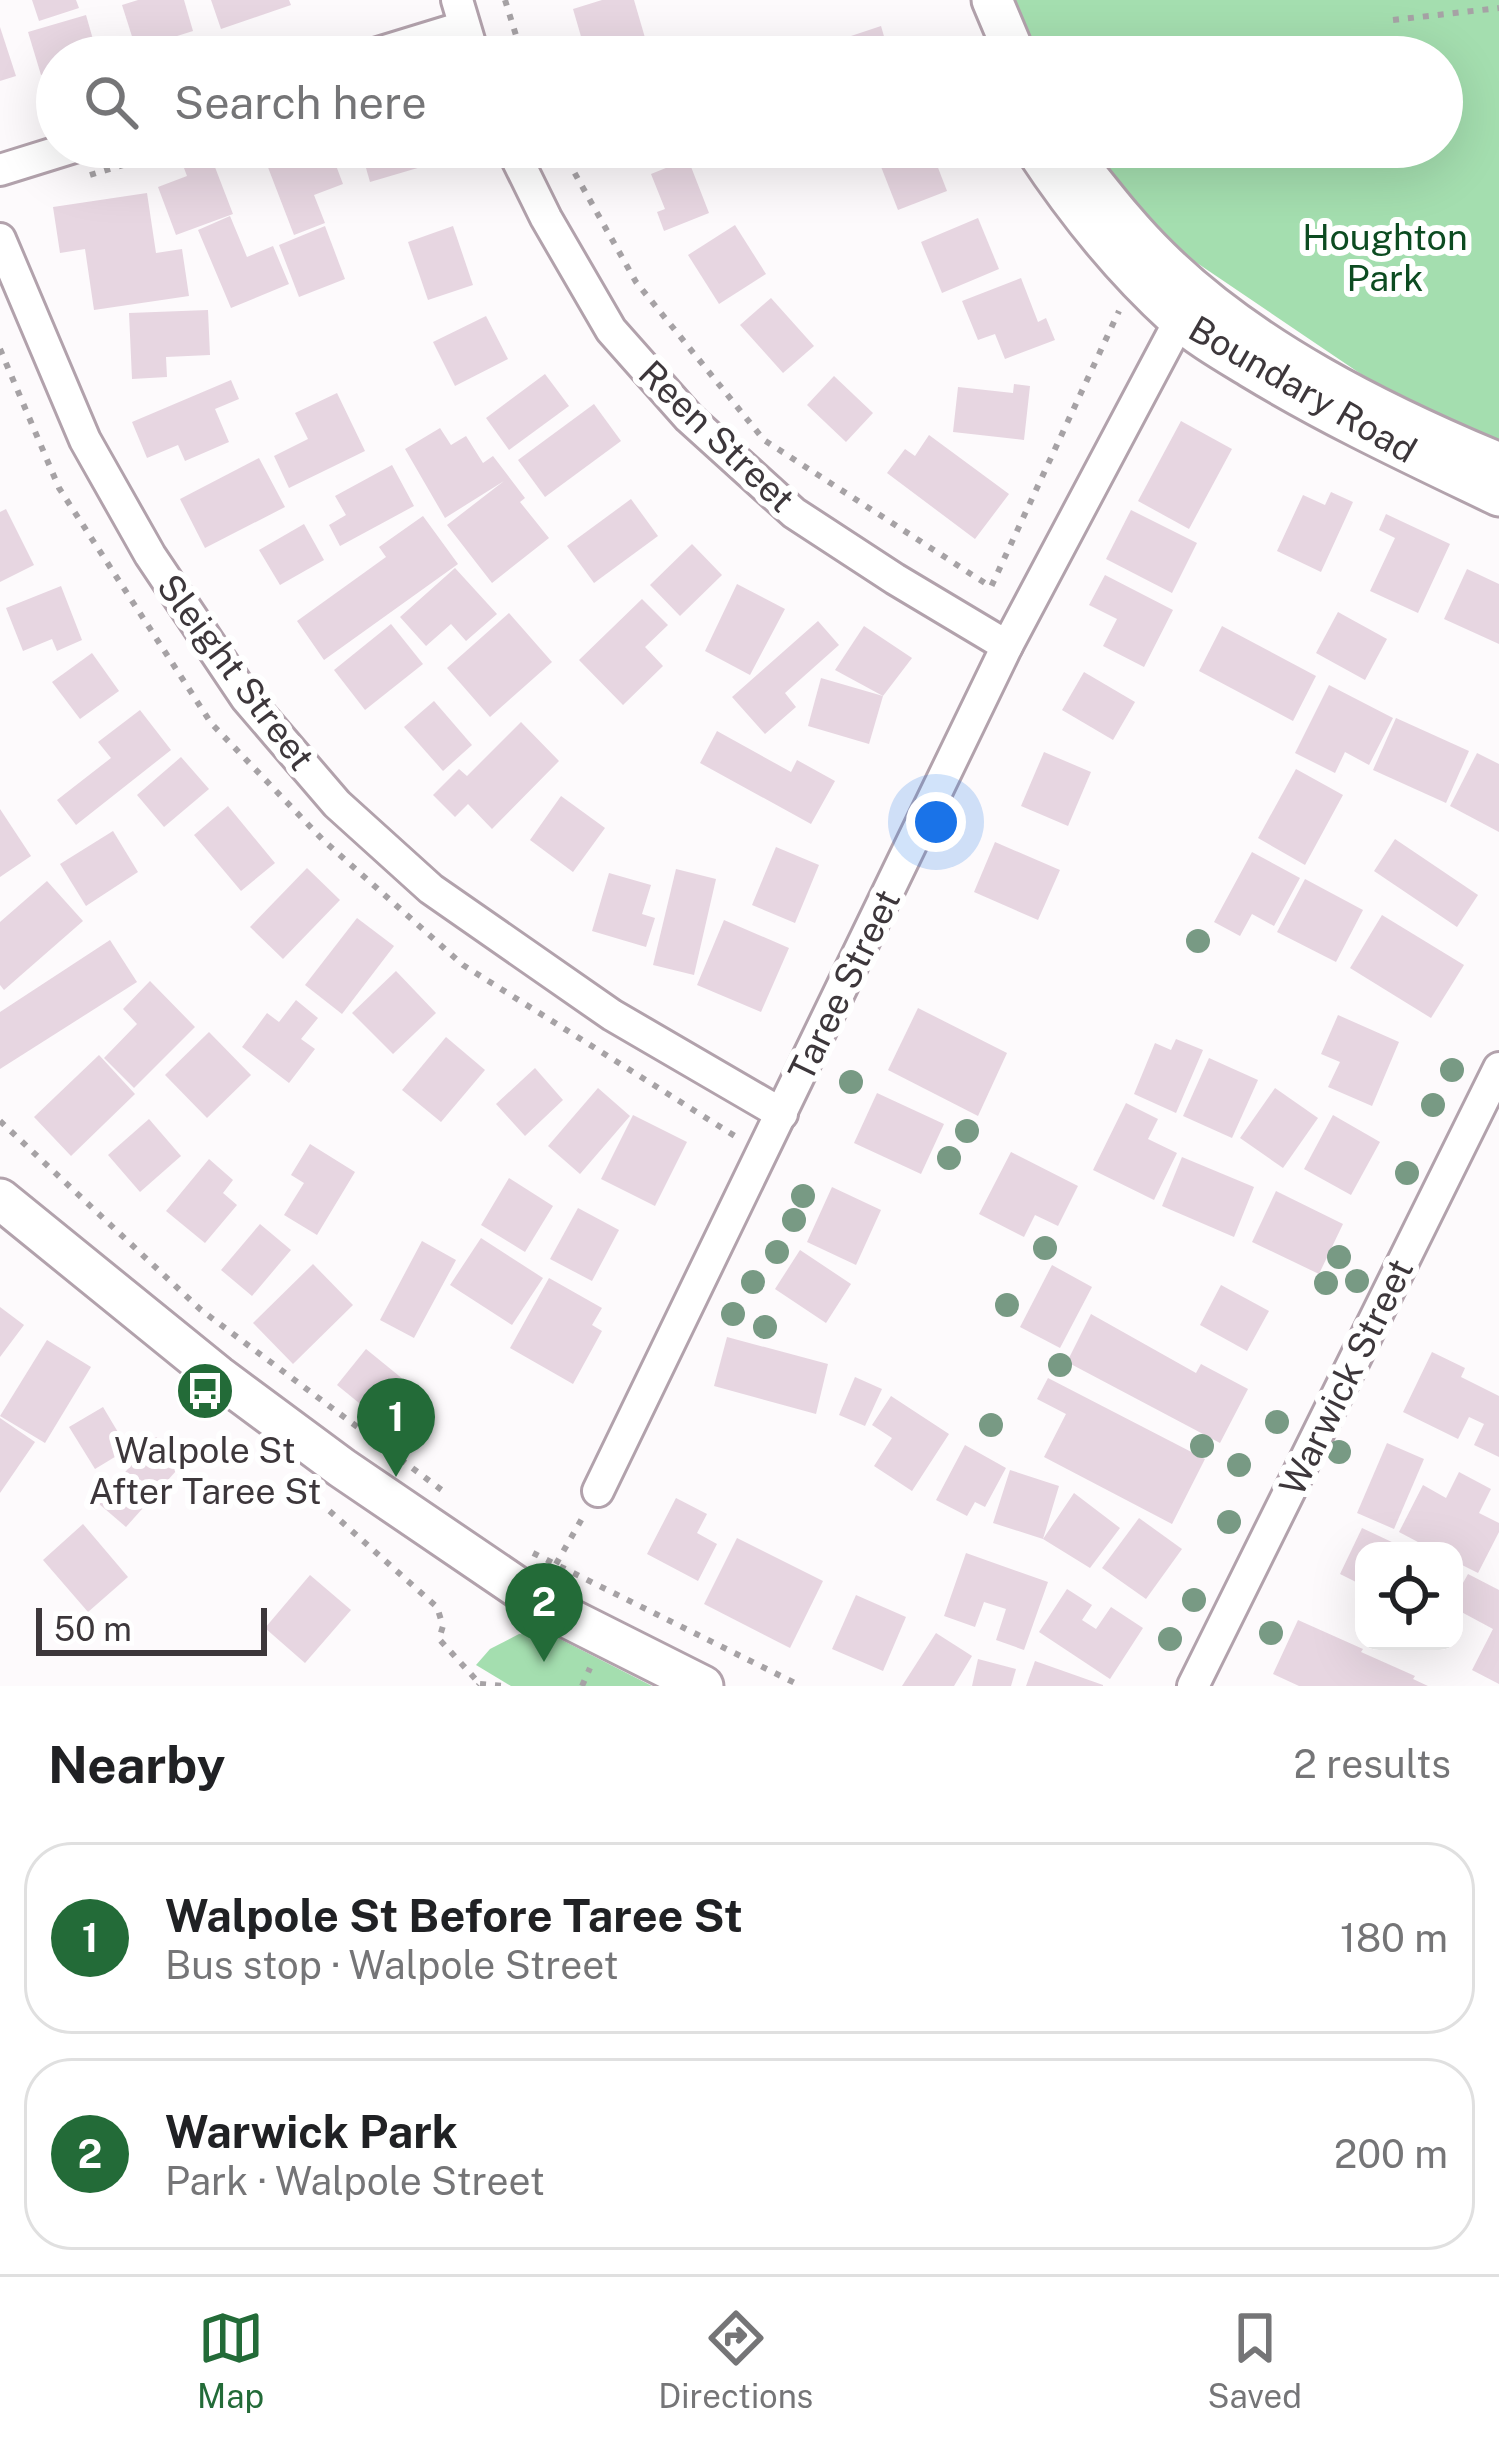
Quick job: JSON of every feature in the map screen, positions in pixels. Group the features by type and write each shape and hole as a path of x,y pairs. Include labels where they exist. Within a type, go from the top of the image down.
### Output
{"street":[{"path":"965,0 980,36"},
{"path":"992,0 1007,36"},
{"path":"410,36 460,13"},
{"path":"0,170 36,159"},
{"name":"Reen Street","path":"521,168 611,330 689,418 794,513 1007,646"},
{"name":"Boundary Road","path":"1047,168 1136,275 1188,305 1236,322 1301,365 1418,427 1499,463"},
{"name":"Boundary Road","path":"1082,168 1161,260 1224,351 1358,428 1499,496"},
{"name":"Sleight Street","path":"0,239 86,440 150,555 246,698 337,804 430,889 612,1015 782,1114"},
{"name":"Taree Street","path":"598,1491 1007,646 1188,305"},
{"name":"Warwick Street","path":"1192,1686 1499,1068"},
{"path":"0,1199 218,1376 399,1507 548,1608 703,1686"}],"path":[{"path":"506,0 516,36"},
{"path":"1393,20 1499,8"},
{"path":"572,168 636,282 764,440 991,586 1136,275"},
{"path":"0,1121 201,1310 457,1502"},
{"path":"556,1564 598,1491"},
{"path":"527,1550 801,1686"},
{"path":"446,1646 479,1685 503,1686"},
{"path":"582,1686 596,1657"}],"green space":[{"name":"Houghton Park","path":"1006,0 1499,0 1499,449 1386,391 1135,221 1104,168 1463,168 1463,36 1027,36"},
{"path":"519,1634 556,1637 652,1686 511,1686 476,1665 490,1649"}],"building":[{"path":"32,0 76,0 79,8 39,21"},
{"path":"138,0 184,0 193,31 177,36 132,36 122,5"},
{"path":"211,0 289,0 291,5 221,29"},
{"path":"602,0 634,0 644,36 581,36 573,9"},
{"path":"86,15 92,36 36,36 36,58 28,32"},
{"path":"881,26 884,36 851,36"},
{"path":"0,27 16,76 0,81"},
{"path":"184,168 215,168 233,214 176,235 158,187 187,176"},
{"path":"268,168 337,168 343,184 314,195 325,223 294,235"},
{"path":"366,168 418,168 370,182"},
{"path":"666,168 692,168 709,213 664,231 657,212 665,209 651,174"},
{"path":"882,168 938,168 947,191 898,210"},
{"path":"147,193 156,253 182,249 189,296 94,310 85,249 60,253 53,207"},
{"path":"230,216 247,257 273,246 289,284 231,308 198,230"},
{"path":"978,218 999,269 942,293 921,242"},
{"path":"735,225 766,274 719,304 688,255"},
{"path":"325,226 345,279 299,297 279,245"},
{"path":"453,226 473,285 428,300 408,242"},
{"path":"1021,278 1038,322 1046,318 1055,340 1005,359 995,334 978,340 962,301"},
{"path":"771,298 814,346 783,373 740,325"},
{"path":"208,310 210,355 166,357 167,377 132,379 129,313"},
{"path":"486,316 508,359 455,386 433,342"},
{"path":"545,374 569,406 509,450 486,418"},
{"path":"834,376 873,413 846,442 807,405"},
{"path":"231,380 239,399 215,409 229,442 185,461 178,445 147,458 132,422"},
{"path":"1014,384 1030,386 1024,440 953,432 958,387 1013,393"},
{"path":"337,393 365,451 289,488 274,456 308,439 295,413"},
{"path":"594,404 621,441 545,497 518,460"},
{"path":"1181,421 1232,449 1189,529 1138,501"},
{"path":"440,428 451,445 466,436 483,463 493,456 525,498 520,502 549,538 492,583 447,525 504,481 445,518 405,449"},
{"path":"929,435 1009,494 975,539 887,473 905,449 915,456"},
{"path":"259,458 285,507 205,548 180,499"},
{"path":"392,465 414,506 340,546 329,525 346,515 335,496"},
{"path":"1331,492 1353,502 1321,572 1277,551 1303,495 1325,505"},
{"path":"631,499 658,536 594,583 567,546"},
{"path":"6,509 34,565 0,582 0,512"},
{"path":"1131,510 1197,543 1172,593 1106,559"},
{"path":"1386,514 1450,544 1418,613 1370,591 1395,538 1379,530"},
{"path":"423,516 458,564 324,660 297,621 386,557 379,547"},
{"path":"304,524 324,560 280,585 259,550"},
{"path":"692,544 722,575 680,616 650,585"},
{"path":"455,568 497,614 466,641 451,624 426,646 400,617"},
{"path":"1467,569 1499,584 1499,644 1444,619"},
{"path":"1105,575 1173,610 1144,667 1103,646 1117,619 1089,605"},
{"path":"737,584 785,609 750,675 705,651"},
{"path":"61,586 82,640 57,651 52,639 23,651 6,608"},
{"path":"642,599 668,625 645,647 663,666 623,705 579,660"},
{"path":"1338,612 1387,639 1365,680 1316,653"},
{"path":"509,613 552,662 490,717 447,668"},
{"path":"818,621 839,645 785,693 796,707 765,734 732,697"},
{"path":"391,624 423,664 365,710 334,670"},
{"path":"864,626 912,658 883,696 835,670"},
{"path":"1222,626 1316,676 1293,721 1199,671"},
{"path":"92,653 119,691 80,719 52,682"},
{"path":"1084,672 1135,702 1113,740 1062,710"},
{"path":"821,678 883,696 869,744 808,726"},
{"path":"1329,685 1393,718 1369,765 1345,752 1335,773 1295,753"},
{"path":"434,701 472,745 443,771 404,727"},
{"path":"140,710 171,750 76,825 57,800 111,758 98,742"},
{"path":"1396,718 1469,751 1446,803 1373,770"},
{"path":"521,722 559,761 492,829 468,804 455,817 433,795 459,769 467,776"},
{"path":"717,731 791,772 797,760 835,781 811,824 700,763"},
{"path":"1044,752 1091,772 1068,826 1021,806"},
{"path":"1477,753 1499,764 1499,832 1450,806"},
{"path":"181,757 209,789 164,827 137,795"},
{"path":"1296,769 1343,795 1305,865 1258,838"},
{"path":"561,796 605,828 573,872 530,840"},
{"path":"228,806 275,863 241,891 194,835"},
{"path":"0,809 31,856 0,877"},
{"path":"113,831 138,872 86,906 60,864"},
{"path":"1395,839 1478,895 1457,927 1374,871"},
{"path":"995,842 1060,870 1038,920 974,892"},
{"path":"776,847 819,865 795,923 752,905"},
{"path":"1252,852 1300,878 1274,926 1252,914 1240,936 1214,922"},
{"path":"307,868 340,900 283,959 250,927"},
{"path":"676,869 716,879 694,975 653,965"},
{"path":"609,873 651,885 642,914 655,918 646,947 592,931"},
{"path":"1305,879 1363,910 1336,962 1277,932"},
{"path":"47,881 83,921 4,990 0,985 0,922"},
{"path":"1382,915 1464,965 1431,1018 1350,968"},
{"path":"357,918 394,946 342,1014 305,985"},
{"path":"724,920 789,948 761,1012 697,985"},
{"path":"110,940 137,982 0,1069 0,1012"},
{"path":"396,971 436,1013 393,1054 352,1013"},
{"path":"150,981 195,1027 134,1088 104,1058 137,1024 123,1009"},
{"path":"296,1000 318,1018 301,1039 315,1049 289,1083 242,1047 267,1013 279,1022"},
{"path":"918,1008 1007,1053 978,1116 888,1070"},
{"path":"1338,1015 1399,1042 1372,1106 1328,1087 1340,1062 1321,1054"},
{"path":"209,1032 251,1075 207,1118 165,1075"},
{"path":"446,1037 485,1070 441,1122 402,1090"},
{"path":"1176,1039 1203,1050 1176,1113 1134,1094 1155,1043 1171,1050"},
{"path":"99,1055 135,1094 71,1156 34,1117"},
{"path":"1209,1058 1258,1080 1232,1138 1183,1116"},
{"path":"535,1068 563,1100 525,1136 496,1104"},
{"path":"598,1088 630,1116 580,1174 548,1146"},
{"path":"1275,1088 1318,1118 1283,1168 1240,1138"},
{"path":"877,1093 944,1124 921,1174 854,1143"},
{"path":"1126,1103 1158,1119 1148,1139 1177,1153 1154,1200 1093,1170"},
{"path":"633,1115 687,1142 655,1206 601,1179"},
{"path":"1333,1115 1380,1142 1351,1195 1304,1169"},
{"path":"149,1119 181,1156 140,1192 108,1155"},
{"path":"310,1144 355,1172 317,1235 284,1215 304,1183 291,1175"},
{"path":"1011,1152 1078,1186 1058,1226 1035,1215 1024,1237 979,1214"},
{"path":"1182,1157 1254,1187 1234,1237 1162,1206"},
{"path":"209,1159 233,1180 223,1193 237,1205 205,1243 166,1211"},
{"path":"509,1178 553,1206 525,1252 481,1225"},
{"path":"832,1187 881,1210 856,1265 807,1242"},
{"path":"1276,1191 1343,1224 1319,1274 1252,1242"},
{"path":"578,1208 619,1230 592,1281 550,1259"},
{"path":"260,1224 291,1250 252,1296 221,1270"},
{"path":"481,1238 543,1278 512,1325 450,1285"},
{"path":"422,1241 456,1260 414,1338 380,1320"},
{"path":"800,1250 851,1284 826,1323 775,1289"},
{"path":"313,1264 353,1305 293,1364 253,1323"},
{"path":"1052,1265 1092,1287 1060,1348 1020,1327"},
{"path":"549,1278 602,1308 592,1325 602,1331 573,1384 510,1348"},
{"path":"1221,1285 1269,1311 1247,1351 1200,1325"},
{"path":"0,1307 24,1325 0,1357"},
{"path":"1091,1314 1196,1373 1201,1364 1248,1389 1220,1443 1067,1362"},
{"path":"727,1337 828,1364 816,1414 714,1386"},
{"path":"47,1340 91,1367 45,1443 0,1416"},
{"path":"366,1349 431,1402 402,1438 337,1385"},
{"path":"1432,1352 1465,1368 1461,1377 1499,1396 1499,1457 1474,1445 1484,1424 1469,1417 1458,1439 1403,1412"},
{"path":"855,1377 882,1389 865,1426 839,1415"},
{"path":"1048,1378 1205,1459 1172,1524 1044,1457 1066,1414 1037,1399"},
{"path":"891,1396 949,1434 912,1491 874,1466 892,1438 872,1425"},
{"path":"103,1407 128,1449 95,1469 69,1427"},
{"path":"0,1418 35,1442 0,1493"},
{"path":"156,1437 184,1462 126,1527 98,1503"},
{"path":"1387,1443 1424,1459 1394,1529 1357,1513"},
{"path":"965,1445 1006,1468 985,1507 975,1502 967,1516 936,1500"},
{"path":"1010,1470 1059,1486 1043,1539 993,1523"},
{"path":"1459,1472 1491,1489 1479,1513 1499,1523 1499,1532 1478,1573 1463,1566 1463,1542 1418,1542 1399,1532 1423,1485 1446,1498"},
{"path":"1074,1493 1120,1528 1090,1568 1043,1539"},
{"path":"676,1498 707,1514 697,1533 717,1544 698,1581 647,1554"},
{"path":"1139,1518 1182,1549 1146,1599 1102,1568"},
{"path":"83,1524 128,1577 88,1612 43,1560"},
{"path":"1362,1528 1392,1542 1355,1542"},
{"path":"737,1538 823,1581 790,1648 704,1604"},
{"path":"1355,1543 1355,1582 1340,1574"},
{"path":"966,1553 1048,1582 1024,1650 996,1640 1006,1609 984,1602 975,1627 944,1616"},
{"path":"1468,1574 1499,1590 1499,1684 1472,1670 1493,1629 1463,1613 1463,1583"},
{"path":"310,1575 351,1610 305,1663 265,1628"},
{"path":"1067,1589 1092,1605 1082,1620 1096,1629 1111,1607 1143,1628 1110,1679 1039,1632"},
{"path":"856,1595 906,1617 883,1671 832,1649"},
{"path":"1298,1620 1428,1686 1299,1686 1273,1674"},
{"path":"936,1633 972,1656 954,1686 902,1686"},
{"path":"978,1659 1016,1669 1011,1686 972,1686"},
{"path":"1035,1661 1103,1685 1103,1686 1026,1686"}],"place":[{"name":"Walpole St After Taree St","path":"205,1391"},
{"name":"Walpole St Before Taree St","path":"396,1477"},
{"name":"Warwick Park","path":"544,1662"}]}
